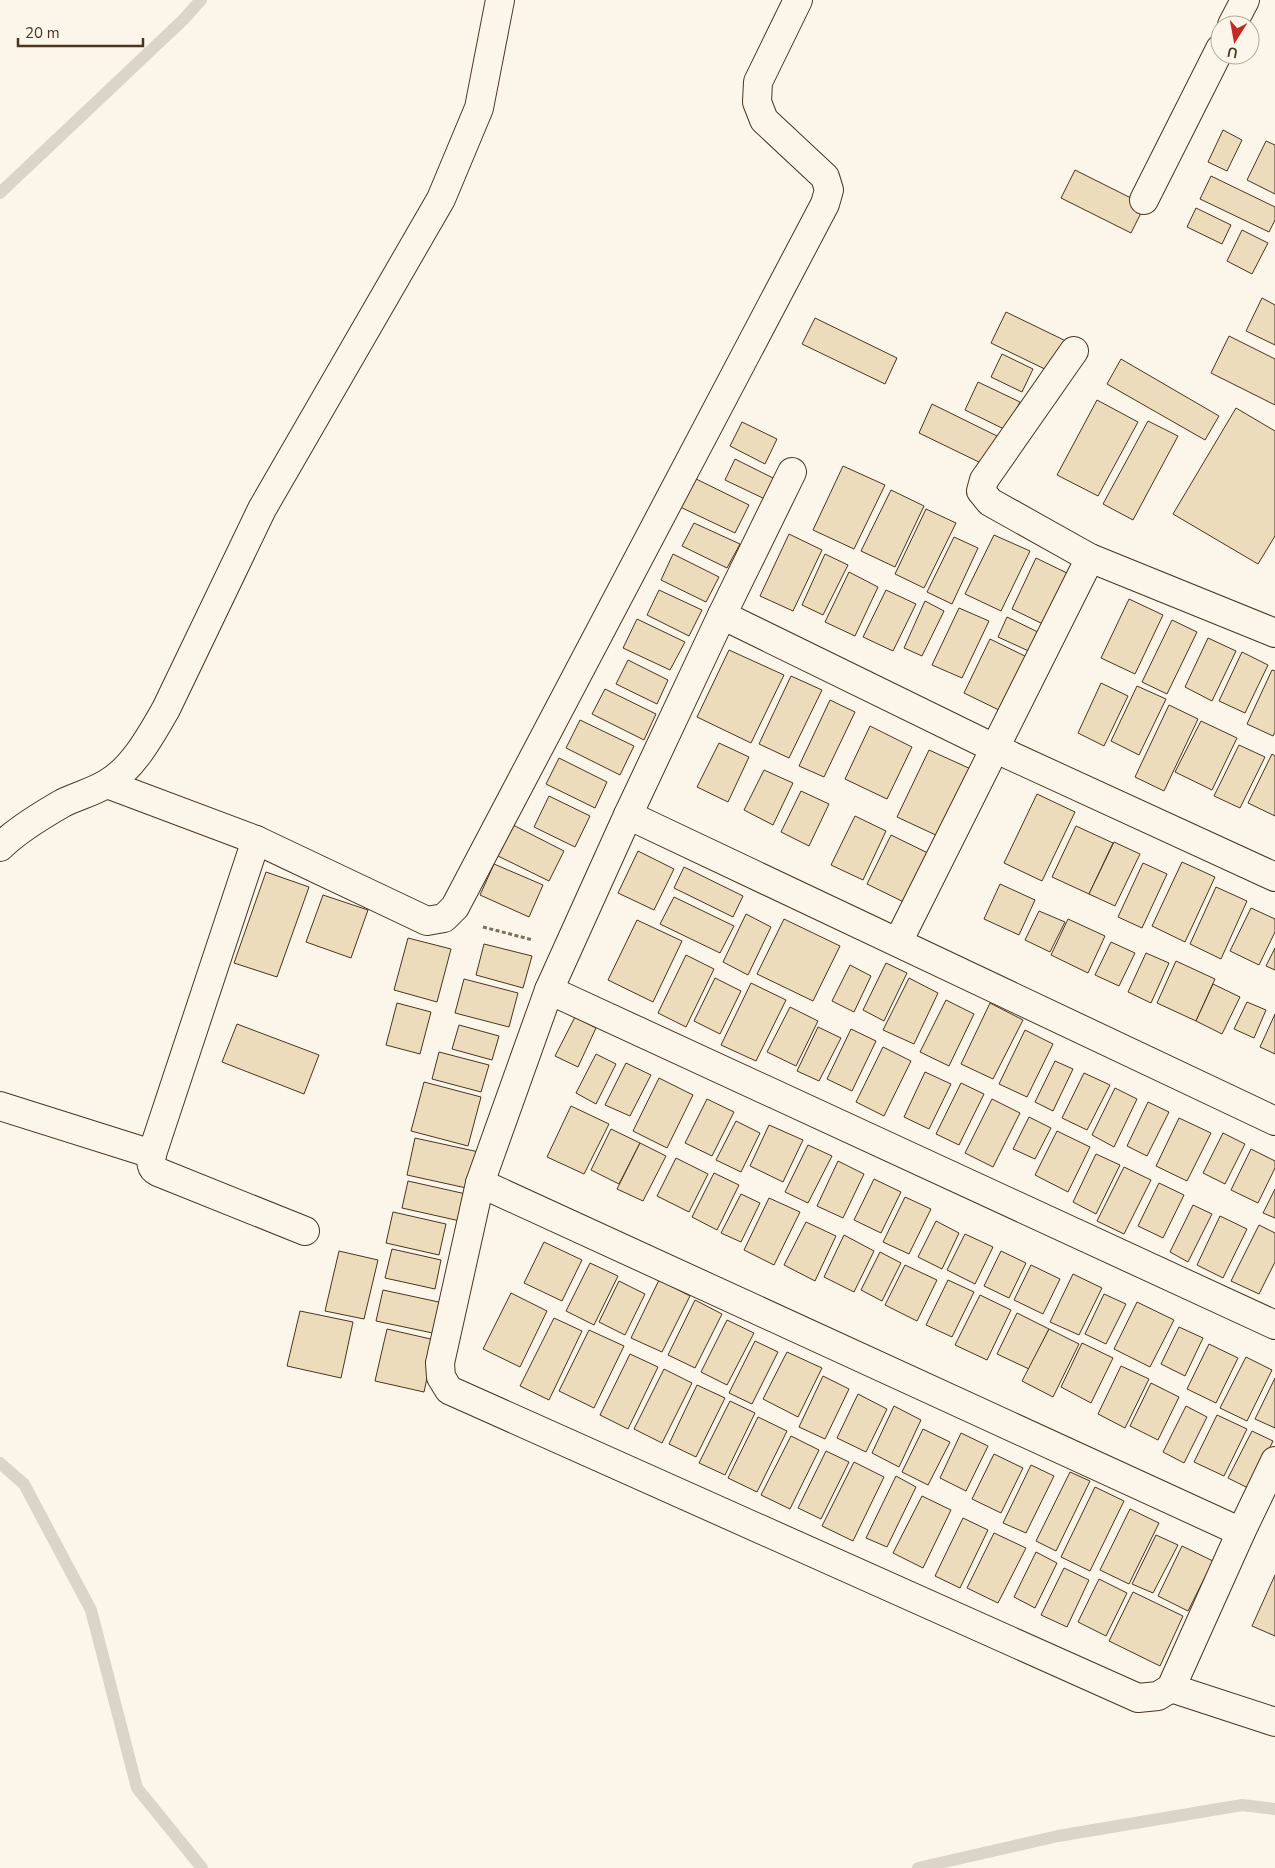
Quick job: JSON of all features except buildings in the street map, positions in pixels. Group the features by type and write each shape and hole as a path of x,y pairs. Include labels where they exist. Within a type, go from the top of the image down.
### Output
{"street":[{"path":"0,848 29,824 64,803 107,784 132,762 154,731 262,509 441,199 479,108 500,0"},
{"path":"107,784 256,840 427,921 444,918 455,907 825,204 829,190 825,177 764,120 757,102 758,82 798,0"},
{"path":"1237,15 1245,0"},
{"path":"1144,200 1212,65"},
{"path":"1074,351 984,480 981,491 990,502 1090,558 1275,633"},
{"path":"792,472 628,815 549,990 480,1183 440,1362 441,1377 450,1390 1138,1698 1158,1696 1171,1688 1240,1532 1274,1466"},
{"path":"898,942 1090,558"},
{"path":"722,615 994,748 1275,877"},
{"path":"628,815 1275,1121"},
{"path":"256,840 152,1154 151,1164 154,1170 158,1172 305,1231"},
{"path":"549,990 1275,1325"},
{"path":"0,1106 152,1154"},
{"path":"480,1183 1240,1532"},
{"path":"1171,1688 1275,1722"}],"path":[{"path":"444,918 568,949"}],"waterway":[{"path":"0,193 183,20 201,0"},
{"path":"0,1463 24,1484 91,1610 137,1788 202,1868"},
{"path":"918,1868 1058,1836 1242,1805 1275,1809"}]}
